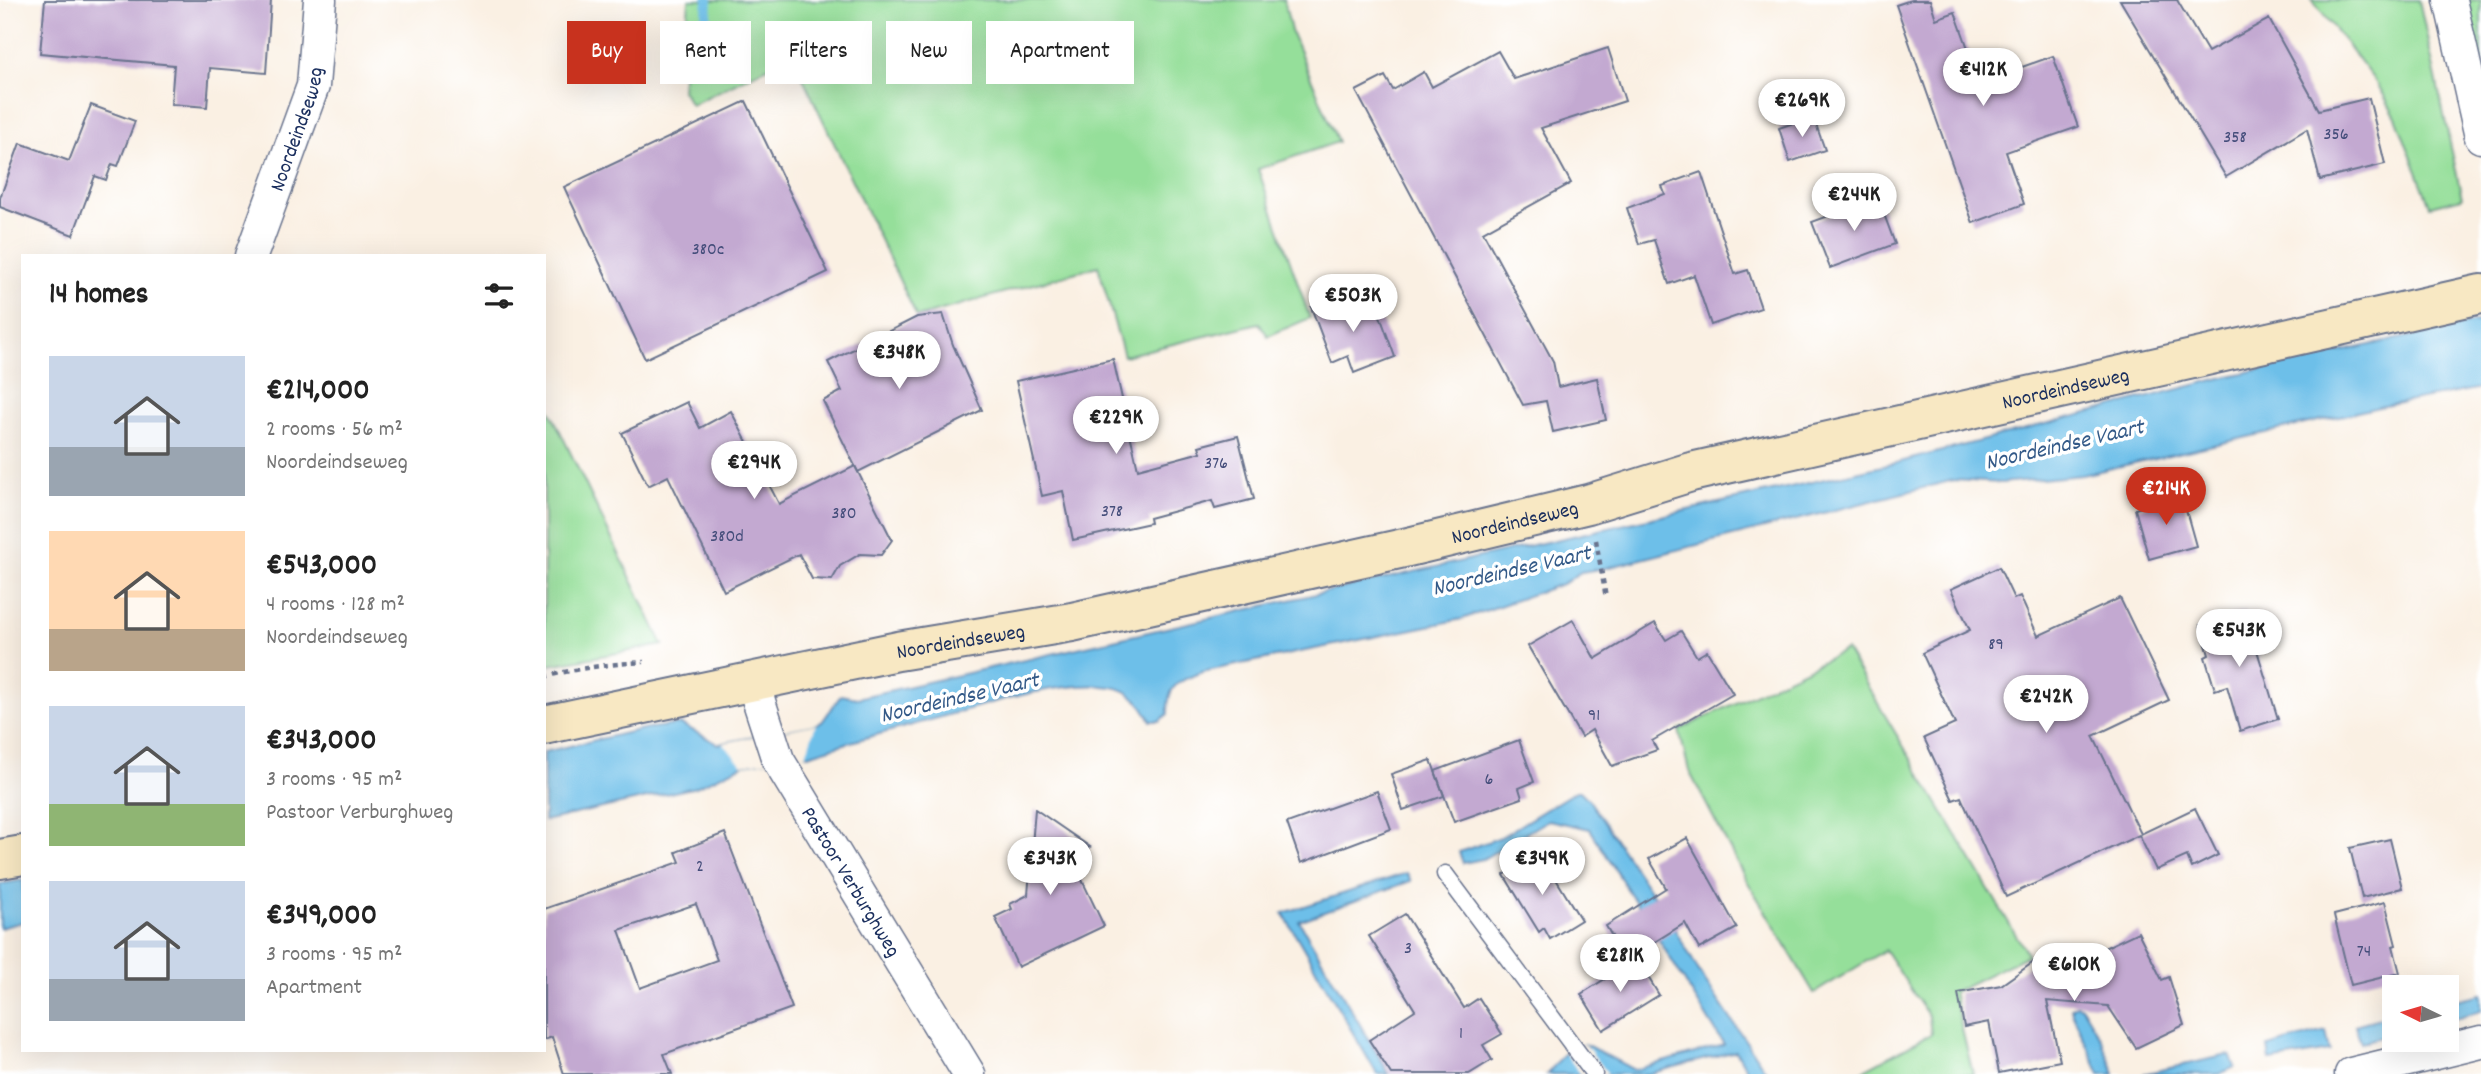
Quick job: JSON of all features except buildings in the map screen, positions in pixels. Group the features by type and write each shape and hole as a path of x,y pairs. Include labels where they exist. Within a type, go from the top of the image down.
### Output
{"street":[{"name":"Noordeindseweg","path":"252,254 313,86 320,0"},
{"path":"2450,0 2481,136"},
{"name":"Noordeindseweg","path":"546,725 898,651 1072,622 1271,578 1588,504 1691,472 2481,294"},
{"name":"Pastoor Verburghweg","path":"752,680 773,747 969,1074"},
{"path":"0,859 21,855"},
{"path":"2351,1074 2481,1042"}],"lane":[{"path":"1445,874 1594,1074"}],"path":[{"path":"1595,536 1606,598"}],"green space":[{"path":"689,0 1284,0 1291,31 1338,142 1258,169 1310,318 1268,336 1259,323 1124,356 1098,266 917,317 806,84 872,84 872,21 765,21 765,68 751,75 751,21 687,21"},
{"path":"2312,0 2419,0 2462,198 2430,206 2396,117 2378,85"},
{"path":"2464,0 2481,0 2481,76"},
{"path":"682,84 733,84 691,105 682,90"},
{"path":"546,402 663,645 546,666"},
{"path":"1846,650 2028,955 1953,992 1973,1074 1864,1074 1862,1071 1931,1034 1929,1017 1885,950 1814,993 1743,874 1689,771 1679,730"}],"water":[{"name":"Noordeindse Vaart","path":"2475,322 2481,324 2481,388 2379,407 2082,475 2001,483 1954,480 1606,568 1581,572 1562,584 1462,619 1202,672 1175,686 1169,697 1168,714 1159,721 1151,721 1136,699 1125,691 1092,685 1071,686 1001,700 808,755 745,764 696,787 546,821 546,752 643,729 681,724 718,744 814,725 822,722 841,695 857,698 1900,462 2225,377"},
{"path":"1580,791 1589,800 1768,1074 1749,1074 1736,1051 1648,1074 1547,1074 1565,1053 1585,1044 1634,1070 1724,1045 1590,829 1548,820 1483,859 1463,863 1459,852 1501,837"},
{"path":"1407,873 1411,881 1299,921 1389,1074 1377,1074 1283,913"},
{"path":"21,880 21,923 0,928 0,884"},
{"path":"2481,994 2481,1011 2459,1017 2459,999"},
{"path":"2076,1005 2082,1007 2101,1039 2115,1074 2100,1074 2072,1013 2071,1008"},
{"path":"2382,1017 2382,1037 2361,1042 2355,1025"},
{"path":"2326,1031 2330,1051 2270,1061 2268,1047"},
{"path":"2228,1055 2235,1067 2219,1074 2143,1074"}],"pier":[{"path":"816,724 806,755 742,765 723,743"},
{"path":"1585,1044 1608,1074 1580,1074 1563,1050"}],"waterway":[{"path":"706,21 708,0"}]}
